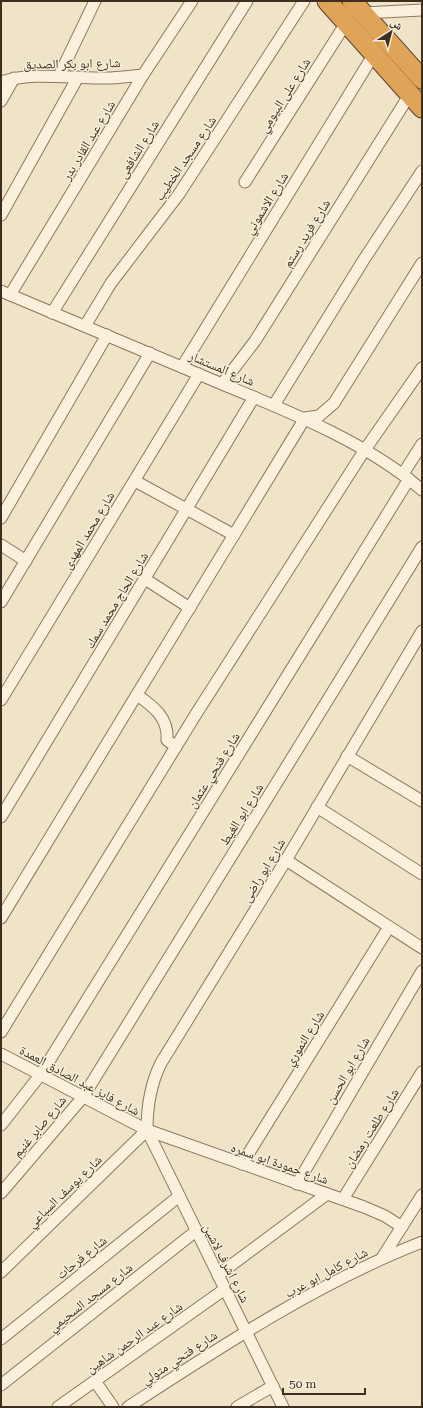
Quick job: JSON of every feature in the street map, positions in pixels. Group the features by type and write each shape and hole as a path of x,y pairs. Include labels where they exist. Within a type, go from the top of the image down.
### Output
{"highway":[{"path":"327,1 416,101"},
{"path":"357,7 422,80"}],"street":[{"path":"59,76 94,1"},
{"name":"شارع عبد القادر بدر","path":"6,293 143,75 192,1"},
{"name":"شارع الشافعى","path":"52,312 247,1"},
{"name":"شارع مسجد الخطيب","path":"85,326 111,283 179,194 304,1"},
{"path":"357,7 422,10"},
{"name":"شارع على البيومي","path":"245,182 346,23"},
{"name":"شارع الاشموني","path":"182,367 374,54"},
{"name":"شارع ابو بكر الصديق","path":"1,82 14,78 59,76 105,78 143,75"},
{"path":"1,215 78,77"},
{"path":"1,101 14,78"},
{"name":"شارع فريد رستم","path":"222,384 255,341 416,101"},
{"path":"274,405 363,261 422,171"},
{"path":"1,918 305,418 319,416 334,403 422,263"},
{"name":"شارع المستشار","path":"6,293 305,418 364,451 406,477 422,490"},
{"path":"1,518 107,335"},
{"path":"1,602 150,353"},
{"path":"1,1032 176,747 364,451 422,368"},
{"name":"شارع محمد المهدى","path":"1,700 199,374"},
{"name":"شارع الحاج محمد سمك","path":"1,817 188,509 254,397"},
{"name":"شارع فتحي عثمان","path":"1,1125 41,1074 406,477 422,444"},
{"path":"135,481 234,535"},
{"path":"1,545 26,561"},
{"name":"شارع ابو الغيط","path":"83,1097 422,547"},
{"path":"145,580 190,608"},
{"name":"شارع ابو راضى","path":"146,1130 148,1097 153,1079 161,1063 286,860 422,631"},
{"path":"137,695 152,705 162,716 166,726 167,740 176,747"},
{"path":"347,756 422,801"},
{"path":"317,807 422,874"},
{"path":"286,860 422,948"},
{"name":"شارع النموري","path":"242,1164 389,927"},
{"name":"شارع ابو الحسن","path":"297,1184 422,971"},
{"name":"شارع فايز عبد الصادق العمدة","path":"1,1054 146,1130"},
{"name":"شارع طلعت رمضان","path":"343,1199 422,1072"},
{"name":"شارع صابر غنيم","path":"1,1193 83,1097"},
{"name":"شارع حمودة ابو سمره","path":"146,1130 343,1199 385,1216 402,1227"},
{"name":"شارع اشرف لاشين","path":"146,1130 178,1197 284,1407"},
{"name":"شارع يوسف السباعي","path":"1,1272 146,1130"},
{"path":"218,1275 327,1194"},
{"path":"382,1258 422,1195"},
{"name":"شارع فرحات","path":"1,1339 178,1197"},
{"name":"شارع مسجد السحيمي","path":"1,1385 196,1231"},
{"name":"شارع كامل ابو عرب","path":"245,1330 382,1258 422,1242"},
{"name":"شارع عبد الرحمن شاهين","path":"58,1407 225,1289"},
{"name":"شارع فتحي متولي","path":"128,1407 245,1330"},
{"path":"95,1381 113,1407"},
{"path":"237,1407 273,1386"}]}
